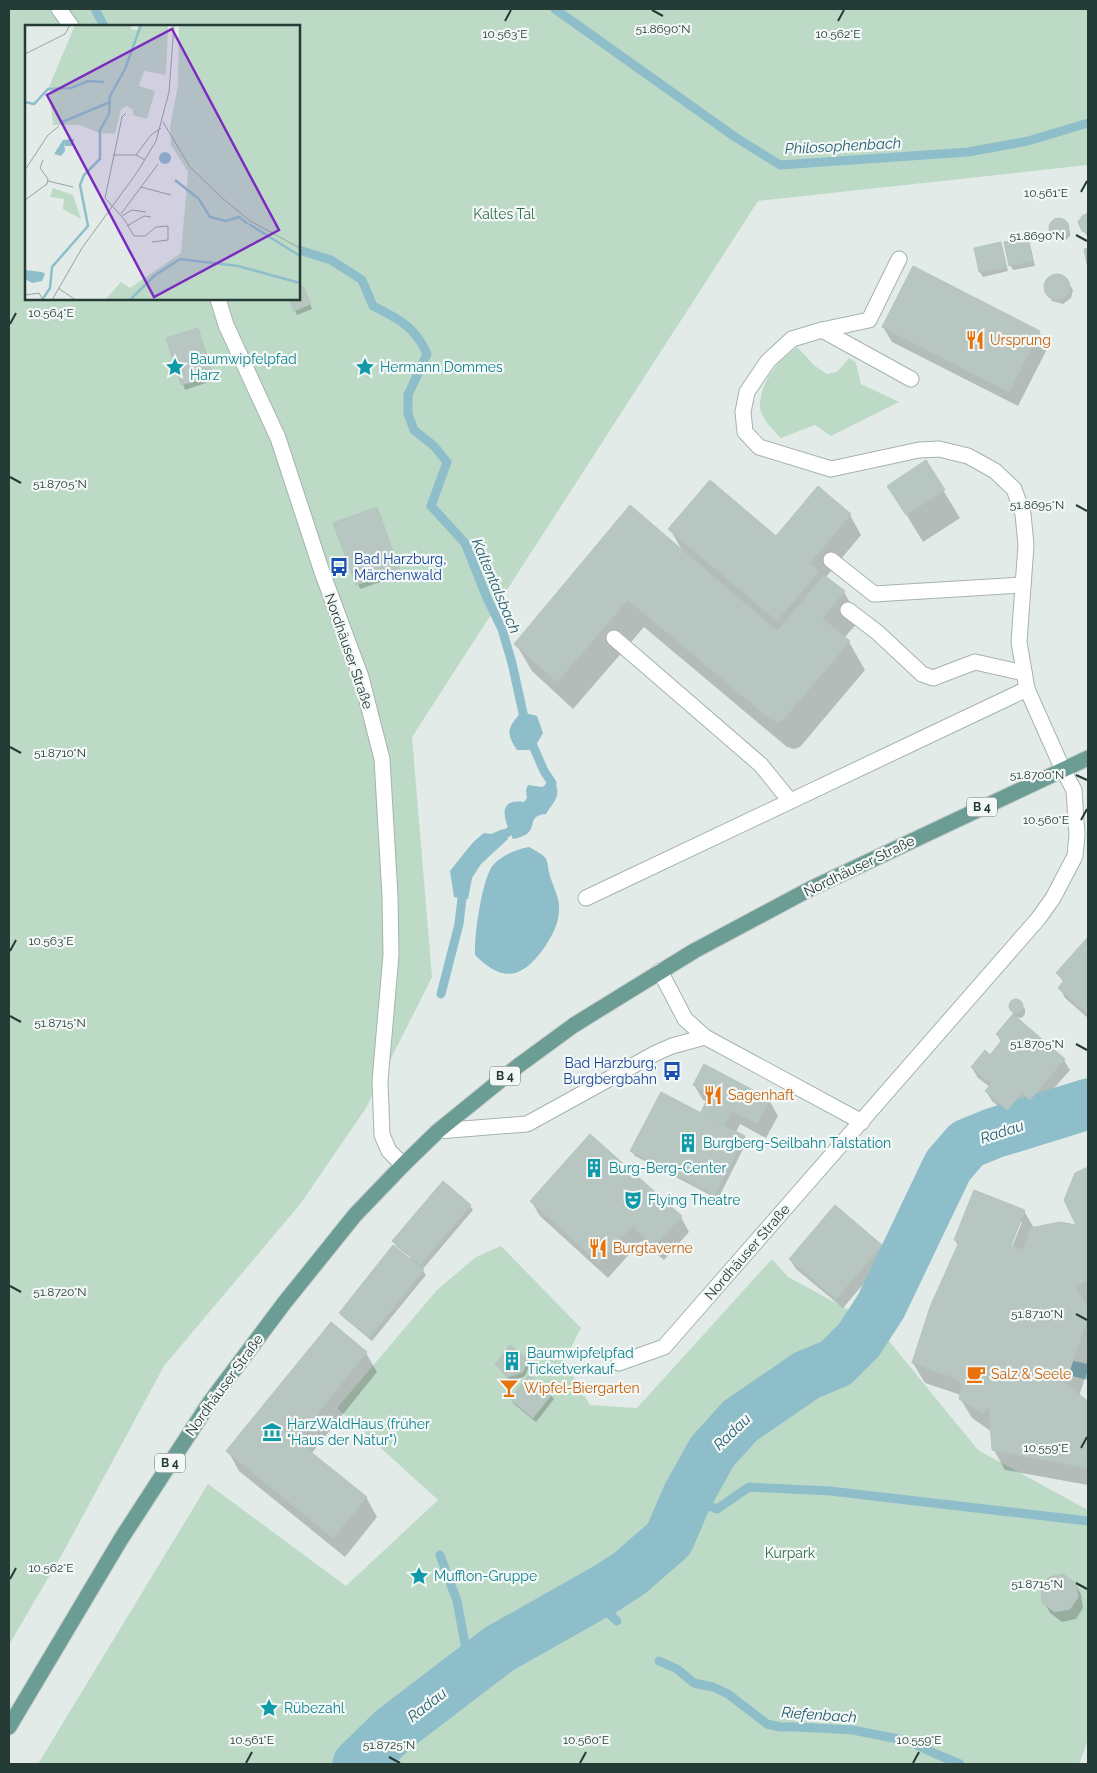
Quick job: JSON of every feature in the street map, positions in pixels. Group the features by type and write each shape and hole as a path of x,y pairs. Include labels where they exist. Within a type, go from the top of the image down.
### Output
{"main road":[{"name":"Nordhäuser Straße","path":"9,1727 121,1539 210,1402 318,1259 355,1215 402,1165 438,1132 518,1066 566,1031 660,971 741,924 810,889 1088,758"}],"street":[{"path":"59,9 70,25"},
{"path":"900,259 868,320 792,339 768,361 748,392 743,412 745,432 759,447 831,469 919,450 939,450 968,456 996,471 1014,489 1023,514 1026,544 1019,642 1024,673 1027,689 1063,770"},
{"name":"Nordhäuser Straße","path":"218,300 226,325 278,438 322,572 361,677 382,759 392,929 380,1090 382,1135 389,1151 402,1165"},
{"path":"822,330 911,379"},
{"path":"831,560 874,594 1023,584"},
{"path":"848,610 877,632 922,674 933,678 975,662 1024,673"},
{"path":"614,638 762,765 790,802"},
{"path":"586,898 1027,689"},
{"name":"Nordhäuser Straße","path":"620,1363 664,1347 985,982 1038,919 1053,898 1074,856 1077,835 1074,790 1063,770"},
{"path":"660,971 685,1018 705,1037 862,1122"},
{"path":"438,1132 527,1124 672,1046 705,1037"}],"green space":[{"name":"Kaltes Tal","path":"9,9 1088,9 1088,165 758,201 412,737 432,977 366,1108 301,1203 164,1366 65,1549 9,1645"},
{"path":"797,347 815,366 827,374 837,372 849,358 856,363 861,384 899,402 831,436 815,425 781,438 768,424 761,412 761,396 766,381 774,368"},
{"name":"Kurpark","path":"501,1246 581,1328 564,1361 590,1405 637,1408 772,1259 788,1277 875,1324 978,1450 1088,1510 1088,1740 1079,1764 38,1764 208,1484 346,1586 438,1500 337,1408 437,1290 476,1257"}],"water":[{"path":"521,712 537,716 543,733 533,750 517,750 511,739 511,726"},
{"path":"552,783 556,785 557,793 546,814 535,818 528,833 513,839 505,819 505,808 515,802 524,802 527,798 526,790 528,785 542,787"},
{"path":"503,829 508,839 481,864 472,878 468,899 454,897 450,871 470,846 484,833 491,834"},
{"path":"529,847 545,857 559,902 558,920 550,939 528,966 512,974 503,973 494,970 475,955 477,921 482,893 494,864 510,853"},
{"path":"1073,1361 1088,1364 1088,1380 1068,1375"}],"building":[{"path":"1088,213 1088,233 1082,231 1078,222 1082,216"},
{"path":"1059,218 1066,221 1069,228 1066,235 1059,238 1052,235 1049,228 1052,221"},
{"path":"1028,238 1033,261 1009,266 1004,242"},
{"path":"1001,242 1006,267 979,272 974,248"},
{"path":"1088,248 1088,269 1084,249"},
{"path":"913,266 1040,331 1009,392 882,327"},
{"path":"1057,274 1066,278 1070,287 1066,296 1057,300 1048,296 1044,287 1048,278"},
{"path":"303,286 311,304 294,311 289,300 300,300 300,288"},
{"path":"198,328 213,376 181,385 166,338"},
{"path":"926,460 945,490 906,515 887,486"},
{"path":"710,480 776,536 818,486 851,514 810,563 819,571 777,621 668,529"},
{"path":"630,505 777,631 824,575 845,591 822,618 850,641 784,719 777,722 770,719 628,600 557,682 514,644"},
{"path":"377,507 400,570 356,585 333,523"},
{"path":"1088,937 1088,1014 1058,988 1064,981 1056,973"},
{"path":"1016,999 1021,1001 1023,1006 1021,1011 1016,1013 1011,1011 1009,1006 1011,1001"},
{"path":"1013,1014 1065,1059 1030,1100 1022,1093 1007,1110 985,1091 991,1084 971,1067 985,1050 990,1055 1002,1040 996,1034"},
{"path":"704,1064 770,1099 757,1124 731,1110 724,1124 701,1112 710,1094 693,1085"},
{"name":"Burgberg-Seilbahn Talstation","path":"661,1092 745,1136 715,1195 630,1151"},
{"name":"Burg-Berg-Center","path":"590,1134 682,1216 654,1246 632,1226 599,1263 530,1201"},
{"path":"1088,1167 1088,1280 1075,1287 1088,1307 1088,1317 1068,1375 1059,1372 1056,1381 1064,1383 1088,1401 1088,1468 992,1450 989,1406 982,1413 959,1399 962,1384 955,1378 912,1363 930,1307 959,1242 954,1240 974,1190 1025,1210 1011,1246 1024,1250 1030,1228 1060,1222 1076,1225 1064,1200 1075,1173"},
{"path":"443,1181 471,1205 420,1265 392,1241"},
{"path":"835,1205 882,1245 836,1299 789,1259"},
{"path":"393,1245 424,1270 369,1337 339,1313"},
{"name":"HarzWaldHaus (früher \"Haus der Natur\")","path":"331,1322 367,1352 296,1440 367,1497 333,1538 226,1451"},
{"name":"Baumwipfelpfad Ticketverkauf","path":"510,1345 528,1359 523,1372 507,1377 495,1364"},
{"path":"529,1375 552,1394 533,1418 510,1399"},
{"path":"1063,1574 1076,1583 1078,1597 1070,1609 1055,1612 1042,1603 1041,1589 1049,1577"}],"waterway":[{"name":"Kaltentalsbach","path":"95,9 103,25"},
{"name":"Philosophenbach","path":"555,9 735,137 780,165 968,152 1028,141 1088,123"},
{"name":"Kaltentalsbach","path":"300,250 331,260 362,280 373,306 405,324 423,345 427,354 408,395 408,414 414,430 434,446 447,462 431,506 465,543 487,598 502,629 512,663 525,722"},
{"name":"Kaltentalsbach","path":"530,739 544,771 552,783 546,791"},
{"path":"505,834 510,831"},
{"name":"Kaltentalsbach","path":"441,994 459,924 462,898"},
{"name":"Radau","path":"358,1764 393,1730 499,1649 607,1588 630,1573 669,1539 687,1497 712,1452 740,1421 807,1375 836,1363 859,1340 881,1306 948,1166 967,1144 994,1133 1088,1104"},
{"path":"687,1497 717,1509 749,1487 830,1491 1088,1521"},
{"path":"440,1555 457,1601 470,1670"},
{"name":"Riefenbach","path":"592,1597 617,1621"},
{"name":"Riefenbach","path":"659,1661 677,1669 694,1683 713,1687 728,1694 767,1724 780,1727 853,1730 908,1741 960,1764"}],"place":[{"name":"Ursprung","path":"975,340"},
{"name":"Baumwipfelpfad Harz","path":"175,367"},
{"name":"Hermann Dommes","path":"365,367"},
{"name":"Bad Harzburg, Märchenwald","path":"339,567"},
{"name":"Bad Harzburg, Burgbergbahn","path":"672,1071"},
{"name":"Sagenhaft","path":"713,1095"},
{"name":"Burgberg-Seilbahn Talstation","path":"688,1143"},
{"name":"Burg-Berg-Center","path":"594,1168"},
{"name":"Flying Theatre","path":"633,1200"},
{"name":"Burgtaverne","path":"598,1248"},
{"name":"Baumwipfelpfad Ticketverkauf","path":"512,1361"},
{"name":"Salz & Seele","path":"976,1374"},
{"name":"Wipfel-Biergarten","path":"509,1388"},
{"name":"HarzWaldHaus (früher \"Haus der Natur\")","path":"272,1432"},
{"name":"Mufflon-Gruppe","path":"419,1576"},
{"name":"Rübezahl","path":"269,1708"}]}
